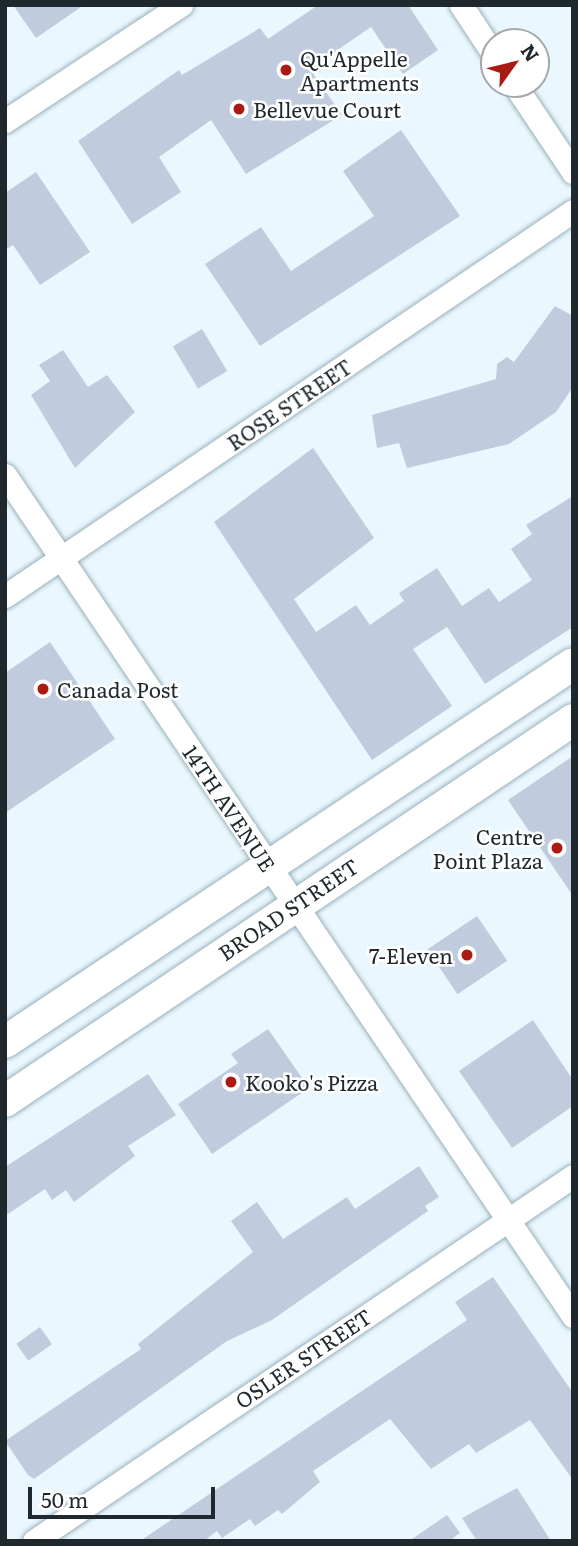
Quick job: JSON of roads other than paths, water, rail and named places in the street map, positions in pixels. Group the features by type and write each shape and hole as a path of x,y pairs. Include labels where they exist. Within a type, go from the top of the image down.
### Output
{"main road":[{"path":"5,1042 573,664"},
{"name":"BROAD STREET","path":"5,1101 573,720"}],"street":[{"path":"5,121 181,5"},
{"path":"461,5 480,34"},
{"path":"523,98 573,172"},
{"name":"ROSE STREET","path":"5,596 573,211"},
{"name":"14TH AVENUE","path":"5,475 573,1316"},
{"name":"OSLER STREET","path":"34,1541 573,1177"}],"place":[{"name":"Qu'Appelle Apartments","path":"286,70"},
{"name":"Bellevue Court","path":"239,109"},
{"name":"Canada Post","path":"43,689"},
{"name":"Centre Point Plaza","path":"557,848"},
{"name":"7-Eleven","path":"467,955"},
{"name":"Kooko's Pizza","path":"231,1082"}]}
